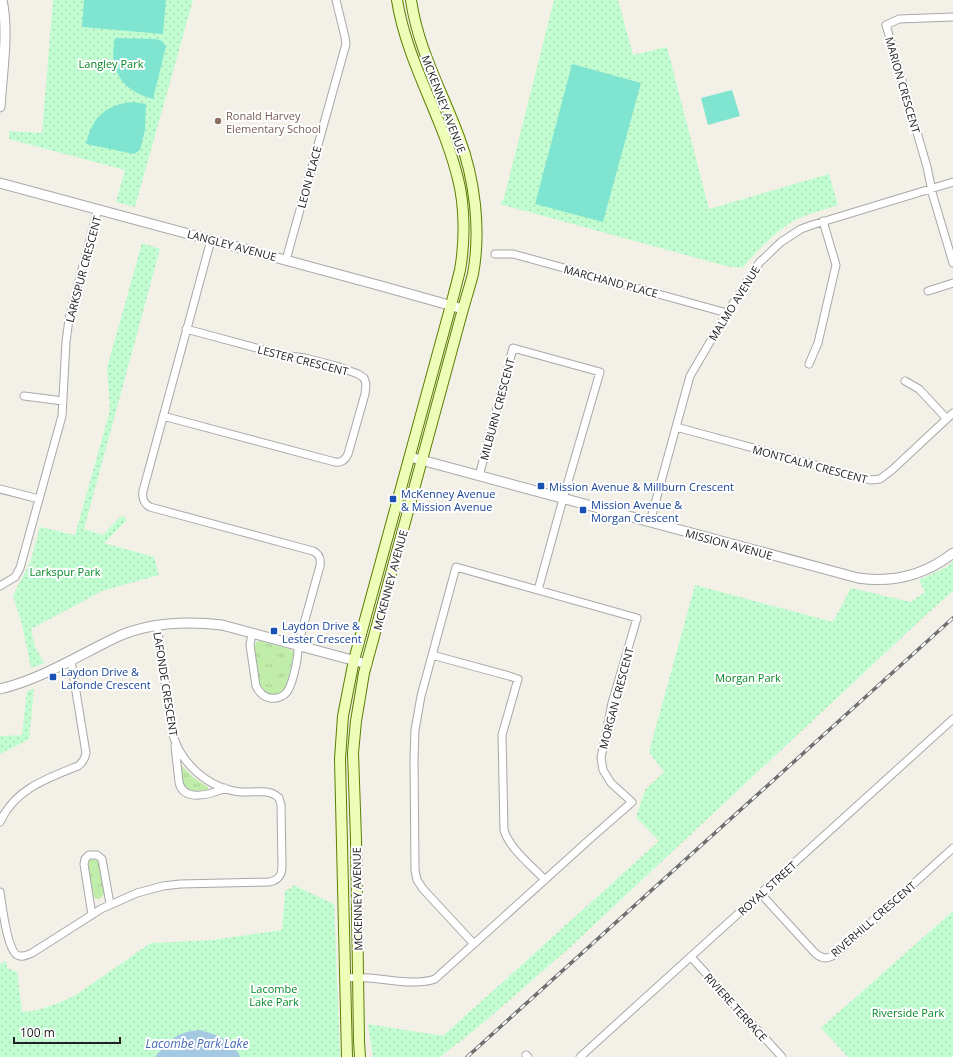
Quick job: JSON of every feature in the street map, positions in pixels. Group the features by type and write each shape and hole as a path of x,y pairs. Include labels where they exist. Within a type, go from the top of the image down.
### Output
{"main road":[{"name":"MCKENNEY AVENUE","path":"347,1057 340,759 343,716 354,660 451,305 460,269 463,245 462,205 458,179 446,142 413,61 402,29 397,0"},
{"name":"MCKENNEY AVENUE","path":"360,1057 353,753 361,687 473,274 476,248 475,208 470,173 459,137 419,40 411,0"}],"street":[{"path":"0,107 5,32 2,0"},
{"name":"LEON PLACE","path":"286,260 346,44 336,0"},
{"name":"MARION CRESCENT","path":"931,188 921,146 886,25 899,19 953,17"},
{"name":"MALMO AVENUE","path":"650,522 690,376 753,271 769,253 791,235 806,227 953,182"},
{"name":"LANGLEY AVENUE","path":"0,183 451,305 463,310"},
{"path":"931,188 953,263"},
{"name":"LARKSPUR CRESCENT","path":"0,586 12,579 19,571 61,419 69,319 98,209"},
{"path":"809,364 818,343 836,266 823,221"},
{"path":"211,240 142,498 145,504 150,507 313,550 320,557 320,566 298,646 299,654 288,690 280,697 269,698 259,692 255,683 250,645 252,633"},
{"name":"MARCHAND PLACE","path":"495,254 513,254 727,313"},
{"path":"928,291 953,283"},
{"name":"LESTER CRESCENT","path":"163,416 338,463 345,459 348,454 365,394 366,384 364,378 358,374 336,366 305,358 282,355 186,330"},
{"name":"MILBURN CRESCENT","path":"479,476 513,348 600,372 563,499"},
{"path":"905,381 919,389 947,419"},
{"path":"24,396 63,401"},
{"name":"MONTCALM CRESCENT","path":"676,427 871,480 880,479 892,470 953,413"},
{"name":"MISSION AVENUE","path":"410,457 848,576 888,580 913,575 936,565 953,553"},
{"path":"0,489 39,499"},
{"path":"538,590 563,499"},
{"name":"MORGAN CRESCENT","path":"345,978 358,976 412,982 429,981 435,979 473,943 632,802 611,783 603,770 600,758 612,703 638,618 456,567 421,696 414,744 415,870 423,889 473,943"},
{"path":"0,688 33,678 119,637 157,626 182,623 222,625 367,664"},
{"name":"LAFONDE CRESCENT","path":"157,626 175,741 180,788 184,792 190,794 211,794 225,788"},
{"path":"432,655 518,679 502,735 504,830 507,839 545,880"},
{"path":"0,822 13,802 27,790 38,783 82,763 86,753 71,661"},
{"name":"ROYAL STREET","path":"580,1057 953,719"},
{"name":"LAFONDE CRESCENT","path":"0,892 9,944 14,953 20,956 32,953 110,904 137,893 170,885 188,883 269,882 280,878 282,866 281,805 279,798 268,792 240,792 225,788 209,781 193,768 183,756 175,741"},
{"name":"RIVERHILL CRESCENT","path":"761,894 815,953 822,958 829,958 837,954 953,848"},
{"path":"92,915 84,862 86,857 89,855 97,855 102,859 110,904"},
{"name":"RIVIERE TERRACE","path":"691,957 782,1057"}],"green space":[{"name":"Langley Park","path":"53,0 193,0 135,207 116,202 125,170 9,139 9,131 42,133"},
{"path":"554,0 618,0 633,55 667,47 709,209 829,174 838,205 809,214 793,221 779,231 742,268 726,266 500,204 504,198"},
{"name":"Larkspur Park","path":"142,243 160,249 84,529 103,535 122,515 127,520 104,543 154,557 159,575 102,591 31,629 35,647 44,663 31,668 22,624 13,595 30,563 40,527 75,535 110,410 107,368"},
{"name":"Morgan Park","path":"953,561 953,591 566,951 477,1028 440,1057 373,1057 368,1024 443,1036 659,841 636,817 645,790 664,772 649,752 695,585 833,622 851,588 911,602 925,592 919,580 947,567"},
{"path":"260,641 293,651 294,654 286,687 280,693 273,695 269,694 260,686 254,648 256,642"},
{"path":"34,689 29,739 0,754 0,736 22,735 27,691"},
{"path":"181,765 194,778 208,787 208,790 191,791 184,786 180,767"},
{"path":"92,859 98,861 99,863 104,894 100,899 96,899 92,894 88,865 89,860"},
{"name":"Lacombe Lake Park","path":"293,885 334,904 340,1057 0,1057 0,964 6,961 7,968 17,971 22,1012 38,1010 76,995 151,943 213,940 282,930 285,891"},
{"name":"Riverside Park","path":"953,911 953,1057 848,1057 821,1028"}],"shaded area":[{"path":"84,0 166,0 163,34 82,27"},
{"path":"115,38 156,39 162,41 166,46 153,99 133,91 120,78 114,60 113,49"},
{"path":"572,64 641,83 603,222 535,204"},
{"path":"732,90 740,116 708,125 701,98"},
{"path":"134,102 146,104 145,130 140,150 134,154 86,144 96,119 108,109 124,103"}],"water":[{"name":"Lacombe Park Lake","path":"200,1030 218,1036 229,1042 240,1057 155,1057 169,1042 179,1035"}],"railway":[{"path":"467,1057 953,618"}],"place":[{"name":"Ronald Harvey Elementary School","path":"218,121"},
{"name":"Mission Avenue & Millburn Crescent","path":"541,486"},
{"name":"McKenney Avenue & Mission Avenue","path":"393,499"},
{"name":"Mission Avenue & Morgan Crescent","path":"583,510"},
{"name":"Laydon Drive & Lester Crescent","path":"274,631"},
{"name":"Laydon Drive & Lafonde Crescent","path":"53,677"}]}
